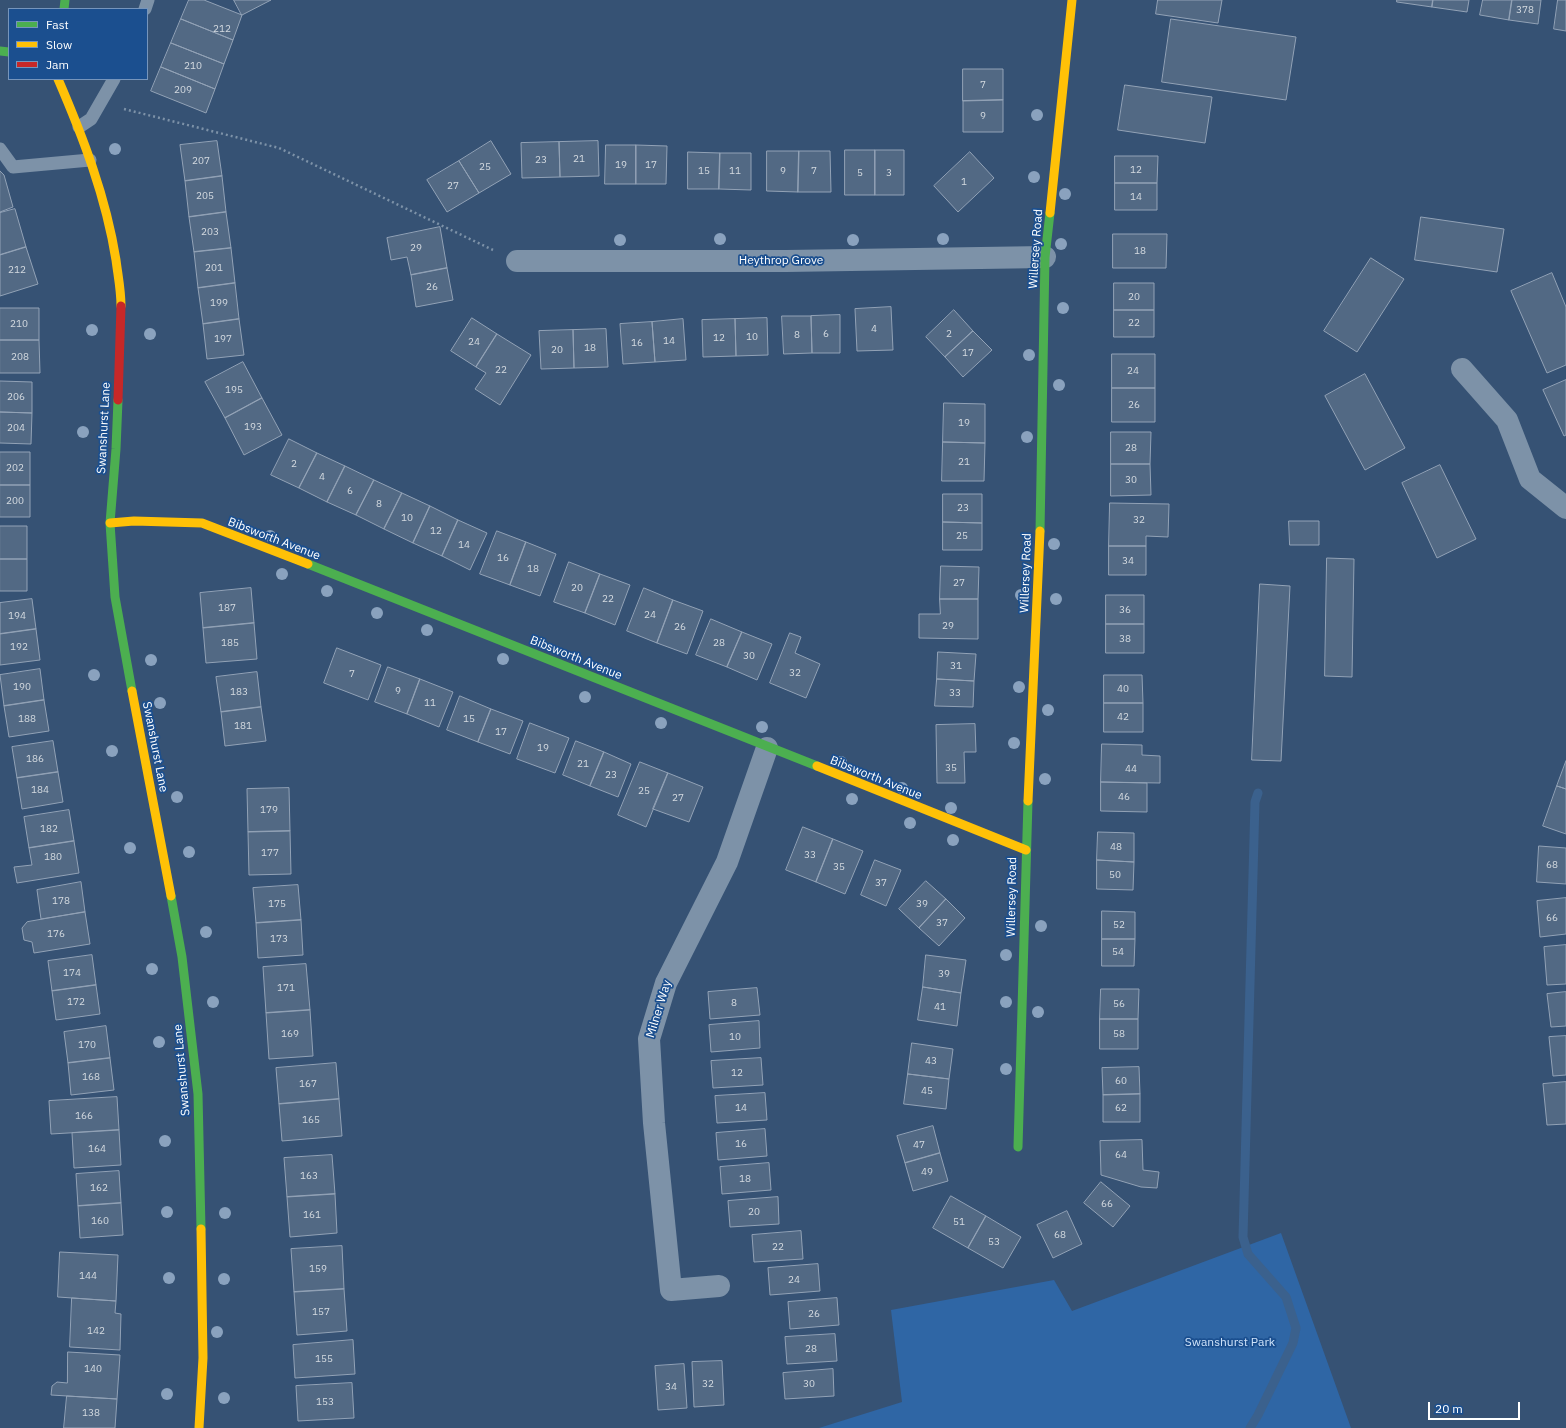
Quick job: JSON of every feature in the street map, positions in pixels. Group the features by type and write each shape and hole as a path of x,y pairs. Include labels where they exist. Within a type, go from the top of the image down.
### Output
{"street":[{"name":"Willersey Road","path":"1018,1148 1026,850 1041,510 1045,257 1072,0"},
{"name":"Swanshurst Lane","path":"58,80 79,127 102,197 112,235 121,293 116,449 110,523 115,597 182,957 198,1094 203,1358 199,1428"},
{"name":"Heythrop Grove","path":"517,261 786,261 1045,257"},
{"path":"1462,369 1507,420 1530,479 1566,508"},
{"name":"Bibsworth Avenue","path":"110,523 134,521 202,523 443,617 767,748 1026,850"},
{"name":"Milner Way","path":"719,1286 671,1290 654,1123 649,1039 666,983 727,862 767,748"}],"lane":[{"path":"79,127 91,119 104,99 114,80"},
{"path":"0,149 13,167 90,160"}],"path":[{"path":"104,99 123,109 279,148 517,261"}],"green space":[{"name":"Swanshurst Park","path":"1281,1233 1351,1428 819,1428 902,1402 891,1310 1054,1280 1072,1311"}],"building":[{"path":"189,0 204,0 242,15 233,40 181,19"},
{"path":"234,0 271,0 242,15"},
{"path":"1158,0 1222,0 1218,23 1156,14"},
{"path":"1397,0 1433,0 1432,7 1397,2"},
{"path":"1433,0 1469,0 1467,12 1432,7"},
{"path":"1483,0 1512,0 1509,20 1480,15"},
{"path":"1512,0 1541,0 1538,24 1509,20"},
{"path":"1558,0 1566,0 1566,31 1554,29"},
{"path":"181,19 233,40 224,64 171,43"},
{"path":"1171,19 1296,37 1286,100 1162,82"},
{"path":"171,43 224,64 215,89 161,67"},
{"path":"161,67 215,89 206,113 151,91"},
{"path":"963,69 1003,69 1003,100 963,101"},
{"path":"1125,85 1212,97 1205,143 1118,130"},
{"path":"1003,100 1003,132 963,132 963,101"},
{"path":"217,141 222,176 185,181 180,145"},
{"path":"491,141 511,174 479,193 459,161"},
{"path":"598,141 599,176 560,177 559,142"},
{"path":"559,142 560,177 522,178 521,143"},
{"path":"606,145 636,145 636,184 605,184"},
{"path":"636,145 667,146 666,184 636,184"},
{"path":"845,150 875,150 875,195 845,195"},
{"path":"875,150 904,150 904,195 875,195"},
{"path":"767,151 799,151 798,192 767,191"},
{"path":"799,151 830,151 831,192 798,192"},
{"path":"688,152 720,153 719,189 688,189"},
{"path":"970,152 994,178 958,212 934,186"},
{"path":"720,153 751,153 751,190 719,189"},
{"path":"1115,156 1158,156 1157,183 1115,183"},
{"path":"459,161 479,193 447,212 427,180"},
{"path":"0,171 4,175 13,207 0,212"},
{"path":"222,176 226,212 189,217 185,181"},
{"path":"1115,183 1157,183 1157,210 1115,210"},
{"path":"15,209 26,247 0,255 0,213"},
{"path":"226,212 231,248 194,252 189,217"},
{"path":"1421,217 1504,229 1497,272 1415,260"},
{"path":"440,227 447,268 411,275 407,257 391,260 387,238"},
{"path":"1113,234 1167,234 1166,268 1113,268"},
{"path":"26,247 38,284 0,296 0,255"},
{"path":"231,248 235,283 198,288 194,252"},
{"path":"1371,258 1404,279 1357,352 1324,331"},
{"path":"447,268 453,300 416,307 411,275"},
{"path":"1552,273 1566,307 1566,365 1547,373 1511,291"},
{"path":"235,283 239,319 203,324 198,288"},
{"path":"1114,283 1154,283 1154,310 1114,310"},
{"path":"891,307 893,350 857,351 855,309"},
{"path":"0,308 39,308 39,340 0,340"},
{"path":"954,310 973,331 945,357 926,337"},
{"path":"1114,310 1154,310 1154,337 1114,337"},
{"path":"840,315 840,353 812,353 811,316"},
{"path":"782,316 811,316 812,353 784,354"},
{"path":"472,318 497,334 476,367 451,351"},
{"path":"767,318 768,355 736,356 735,319"},
{"path":"239,319 244,355 207,359 203,324"},
{"path":"683,319 686,360 655,362 652,322"},
{"path":"735,319 736,356 703,357 702,320"},
{"path":"652,322 655,362 623,364 620,324"},
{"path":"606,329 608,367 574,368 573,330"},
{"path":"573,330 574,368 541,369 539,331"},
{"path":"973,331 992,350 963,377 945,357"},
{"path":"497,334 531,355 500,405 475,389 486,373 476,367"},
{"path":"0,340 39,340 40,373 0,373"},
{"path":"1112,354 1155,354 1155,388 1112,388"},
{"path":"243,362 262,398 225,418 205,382"},
{"path":"1365,374 1405,448 1365,470 1325,396"},
{"path":"1566,380 1566,435 1564,436 1543,390"},
{"path":"0,381 32,382 32,413 0,412"},
{"path":"1112,388 1155,388 1155,422 1112,422"},
{"path":"262,398 282,435 244,455 225,418"},
{"path":"944,403 985,404 985,443 943,442"},
{"path":"0,412 32,413 31,444 0,443"},
{"path":"1111,432 1151,432 1150,464 1111,464"},
{"path":"289,439 317,453 299,488 271,475"},
{"path":"943,442 985,443 984,481 942,481"},
{"path":"0,452 30,452 30,485 0,485"},
{"path":"317,453 345,466 327,502 299,488"},
{"path":"1111,464 1150,464 1151,495 1111,496"},
{"path":"1440,465 1476,539 1437,558 1402,483"},
{"path":"345,466 374,480 356,515 327,502"},
{"path":"374,480 402,493 384,529 356,515"},
{"path":"0,485 30,485 30,517 0,517"},
{"path":"402,493 430,506 413,543 384,529"},
{"path":"943,494 982,494 982,523 943,522"},
{"path":"1110,503 1169,504 1168,537 1146,536 1146,546 1109,546"},
{"path":"430,506 458,520 442,556 413,543"},
{"path":"458,520 487,533 470,570 442,556"},
{"path":"1289,521 1319,521 1319,545 1290,545"},
{"path":"943,522 982,523 982,550 943,550"},
{"path":"0,526 27,526 27,559 0,559"},
{"path":"497,531 526,542 510,585 480,574"},
{"path":"526,542 556,554 540,596 510,585"},
{"path":"1109,546 1146,546 1146,575 1109,575"},
{"path":"1327,558 1354,559 1352,677 1325,676"},
{"path":"0,559 27,559 27,591 0,591"},
{"path":"569,562 600,574 585,613 554,602"},
{"path":"941,566 979,567 978,599 940,599"},
{"path":"600,574 630,585 615,625 585,613"},
{"path":"1260,584 1290,586 1281,761 1252,760"},
{"path":"251,588 254,623 203,628 200,593"},
{"path":"644,588 673,600 657,643 627,631"},
{"path":"1106,595 1144,595 1144,624 1106,624"},
{"path":"32,599 36,629 0,634 0,603"},
{"path":"940,599 978,599 978,639 919,638 919,614 940,614"},
{"path":"673,600 703,611 687,654 657,643"},
{"path":"711,619 742,632 727,667 696,655"},
{"path":"254,623 257,659 206,663 203,628"},
{"path":"1106,624 1144,624 1144,653 1106,653"},
{"path":"36,629 40,660 0,665 0,634"},
{"path":"742,632 772,644 757,680 727,667"},
{"path":"790,633 801,637 795,653 820,664 806,698 770,683"},
{"path":"337,648 381,665 368,700 324,683"},
{"path":"938,652 976,654 974,681 937,679"},
{"path":"388,667 420,679 407,714 375,702"},
{"path":"40,669 44,700 4,706 0,675"},
{"path":"257,672 261,707 221,712 216,677"},
{"path":"1104,675 1142,675 1143,703 1104,703"},
{"path":"420,679 453,692 439,727 407,714"},
{"path":"937,679 974,681 973,707 935,706"},
{"path":"460,696 491,709 478,742 447,730"},
{"path":"44,700 49,731 9,737 4,706"},
{"path":"1104,703 1143,703 1143,732 1104,732"},
{"path":"261,707 266,741 225,746 221,712"},
{"path":"491,709 523,721 510,754 478,742"},
{"path":"530,723 569,738 555,773 517,759"},
{"path":"975,724 976,752 964,752 965,783 937,783 936,725"},
{"path":"53,741 58,772 17,778 12,747"},
{"path":"576,741 604,752 590,786 563,775"},
{"path":"1102,744 1142,745 1142,755 1160,756 1160,783 1101,782"},
{"path":"604,752 631,764 618,797 590,786"},
{"path":"1566,761 1566,789 1557,786"},
{"path":"640,762 668,773 646,827 618,815"},
{"path":"58,772 63,802 22,809 17,778"},
{"path":"668,773 703,787 689,822 653,809"},
{"path":"1101,782 1147,783 1147,812 1101,811"},
{"path":"1557,786 1566,789 1566,834 1543,826"},
{"path":"289,788 290,831 248,832 247,789"},
{"path":"69,810 74,841 29,848 24,817"},
{"path":"803,827 833,839 816,882 786,870"},
{"path":"290,831 291,874 249,875 248,832"},
{"path":"1098,832 1134,833 1134,862 1097,860"},
{"path":"833,839 863,851 845,894 816,882"},
{"path":"74,841 79,873 17,883 14,867 32,865 29,848"},
{"path":"1539,846 1566,848 1566,884 1537,882"},
{"path":"875,860 901,870 886,906 861,895"},
{"path":"1097,860 1134,862 1133,890 1097,889"},
{"path":"926,881 946,899 919,928 899,909"},
{"path":"81,882 85,912 41,919 37,890"},
{"path":"298,885 301,920 256,923 253,888"},
{"path":"1566,898 1566,934 1540,937 1537,901"},
{"path":"946,899 965,918 939,946 919,928"},
{"path":"1102,911 1135,912 1135,939 1102,939"},
{"path":"85,912 90,944 34,953 32,942 24,940 22,928 27,922"},
{"path":"301,920 303,955 258,958 256,923"},
{"path":"1102,939 1135,939 1134,966 1102,966"},
{"path":"1566,945 1566,984 1547,985 1544,947"},
{"path":"92,955 96,985 52,991 48,961"},
{"path":"926,955 966,960 961,993 923,987"},
{"path":"306,964 310,1010 266,1013 263,967"},
{"path":"96,985 100,1014 56,1020 52,991"},
{"path":"923,987 961,993 957,1026 918,1020"},
{"path":"757,988 760,1015 710,1019 708,992"},
{"path":"1101,989 1139,989 1138,1019 1100,1019"},
{"path":"1566,992 1566,1026 1551,1027 1547,994"},
{"path":"310,1010 313,1056 269,1059 266,1013"},
{"path":"1100,1019 1138,1019 1138,1049 1100,1049"},
{"path":"759,1021 760,1048 711,1052 709,1025"},
{"path":"106,1026 110,1058 68,1063 64,1032"},
{"path":"1566,1036 1566,1075 1553,1076 1549,1037"},
{"path":"912,1043 953,1049 949,1079 908,1074"},
{"path":"110,1058 114,1090 71,1095 68,1063"},
{"path":"761,1058 763,1085 713,1088 711,1061"},
{"path":"336,1063 339,1099 279,1104 276,1068"},
{"path":"1139,1067 1140,1094 1103,1095 1102,1068"},
{"path":"908,1074 949,1079 946,1109 904,1104"},
{"path":"1566,1082 1566,1124 1547,1125 1543,1084"},
{"path":"765,1093 767,1120 717,1123 715,1096"},
{"path":"1140,1094 1140,1122 1103,1122 1103,1095"},
{"path":"117,1097 119,1130 51,1134 49,1101"},
{"path":"339,1099 342,1136 282,1141 279,1104"},
{"path":"933,1126 940,1153 905,1163 897,1136"},
{"path":"765,1129 767,1156 718,1160 716,1133"},
{"path":"119,1130 121,1165 74,1168 72,1133"},
{"path":"1142,1140 1143,1170 1159,1172 1157,1188 1141,1187 1101,1175 1100,1141"},
{"path":"940,1153 948,1181 913,1191 905,1163"},
{"path":"332,1155 335,1194 287,1197 284,1158"},
{"path":"769,1163 771,1190 722,1194 720,1167"},
{"path":"119,1171 121,1203 78,1206 76,1174"},
{"path":"1101,1182 1130,1206 1113,1227 1084,1203"},
{"path":"335,1194 337,1233 290,1237 287,1197"},
{"path":"951,1196 986,1216 968,1248 933,1228"},
{"path":"778,1197 779,1224 730,1227 728,1201"},
{"path":"121,1203 123,1235 80,1238 78,1206"},
{"path":"1067,1211 1082,1244 1053,1258 1037,1225"},
{"path":"986,1216 1021,1237 1003,1268 968,1248"},
{"path":"801,1231 803,1259 754,1262 752,1235"},
{"path":"342,1246 344,1289 294,1292 291,1249"},
{"path":"60,1252 118,1255 116,1301 58,1297"},
{"path":"818,1264 820,1291 770,1295 768,1268"},
{"path":"344,1289 347,1331 297,1335 294,1292"},
{"path":"72,1298 116,1301 115,1313 121,1314 120,1350 70,1347"},
{"path":"837,1298 839,1325 790,1329 788,1302"},
{"path":"835,1334 837,1361 787,1364 785,1337"},
{"path":"353,1340 355,1374 295,1378 293,1345"},
{"path":"68,1352 120,1355 117,1399 51,1395 52,1386 57,1382 67,1383"},
{"path":"722,1361 724,1405 694,1407 692,1362"},
{"path":"684,1364 687,1408 658,1410 655,1366"},
{"path":"833,1369 834,1396 785,1399 783,1373"},
{"path":"352,1383 354,1418 298,1421 296,1386"},
{"path":"67,1396 117,1399 115,1428 64,1428"}],"waterway":[{"path":"1250,1428 1258,1415 1293,1343 1296,1328 1286,1297 1248,1254 1243,1237 1255,802 1258,793"}],"traffic: fast":[{"path":"64,8 65,0"},
{"path":"0,51 8,52"},
{"path":"1040,531 1045,257 1050,213"},
{"path":"118,400 110,523 115,597 132,691"},
{"path":"308,564 817,766"},
{"path":"1018,1147 1028,801"},
{"path":"171,896 182,957 198,1094 201,1229"}],"traffic: slow":[{"path":"1050,213 1072,0"},
{"path":"58,80 85,145 100,190 112,237 120,289 121,306"},
{"path":"110,523 134,521 202,523 308,564"},
{"path":"1028,801 1040,531"},
{"path":"132,691 171,896"},
{"path":"817,766 1026,850"},
{"path":"199,1428 203,1358 201,1229"}],"traffic: jam":[{"path":"118,400 121,306"}]}
